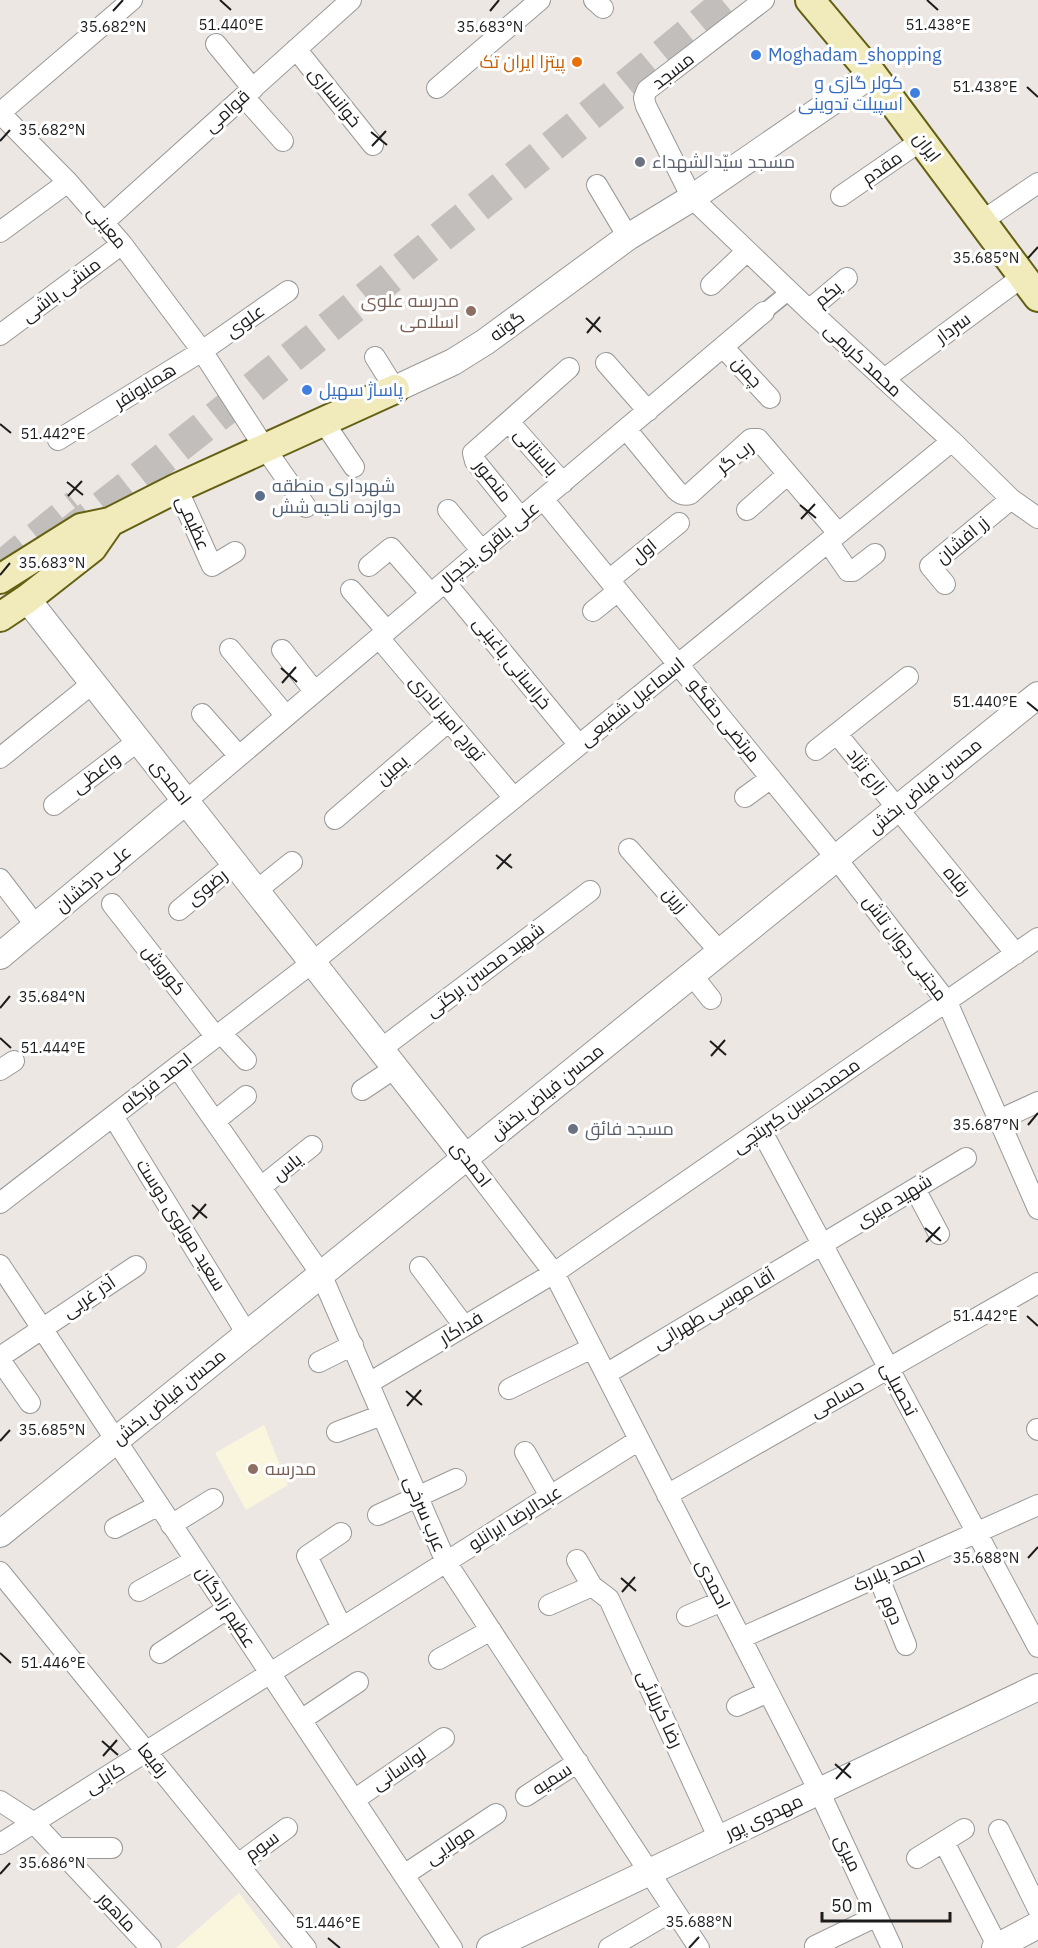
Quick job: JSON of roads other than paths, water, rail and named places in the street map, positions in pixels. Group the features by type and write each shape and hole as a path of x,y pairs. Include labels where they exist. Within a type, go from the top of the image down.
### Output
{"main road":[{"name":"ایران","path":"810,0 872,74 1030,287"},
{"name":"گوته","path":"0,579 81,528 110,522 264,447 395,388"},
{"name":"گوته","path":"0,617 92,548 110,522"},
{"path":"28,561 40,569 36,592"}],"street":[{"path":"0,113 132,0"},
{"name":"قوامی","path":"104,222 351,0"},
{"path":"437,88 540,0"},
{"name":"مسجد","path":"692,198 644,98 647,90 764,0"},
{"path":"216,44 283,141"},
{"name":"خوانساری","path":"296,49 373,145"},
{"name":"گوته","path":"395,388 453,362 485,342 628,237 692,198 872,74"},
{"name":"معینی","path":"0,113 68,182 122,244 202,351 306,507"},
{"name":"مقدم","path":"841,196 922,140"},
{"path":"0,232 68,182"},
{"path":"982,221 1038,183"},
{"path":"597,185 628,237"},
{"name":"محمد کریمی","path":"692,198 1011,499 1038,518"},
{"name":"منشی باشی","path":"0,335 122,244"},
{"path":"711,285 747,251"},
{"name":"یکم","path":"809,310 847,279"},
{"name":"سردار","path":"884,379 1030,287"},
{"name":"علوی","path":"202,351 288,291"},
{"name":"علی باقری یخچال","path":"186,801 790,291"},
{"name":"چمن","path":"723,347 770,398"},
{"name":"همایونفر","path":"58,440 202,351"},
{"path":"375,357 395,388"},
{"path":"606,363 648,411"},
{"path":"509,422 569,368"},
{"path":"323,421 354,467"},
{"name":"باستانی","path":"509,422 562,483"},
{"name":"منصور","path":"509,422 473,453 472,458 521,518"},
{"name":"رب گر","path":"626,429 680,494 690,494 754,438 758,439 833,538"},
{"name":"اسماعیل شفیعی","path":"313,962 952,441"},
{"path":"747,510 787,475"},
{"name":"عظیمی","path":"177,488 212,566 235,552"},
{"name":"مرتضی حقگو","path":"543,499 836,858"},
{"name":"زر افشان","path":"945,584 930,566 1011,499"},
{"path":"448,510 482,551"},
{"name":"اول","path":"614,586 679,523"},
{"path":"833,538 848,571 853,571 875,554"},
{"name":"خراسانی باغینی","path":"369,566 391,548 438,588 579,745"},
{"path":"592,611 614,586"},
{"name":"تورج امیر نادری","path":"351,590 449,721 514,798"},
{"name":"احمدی","path":"36,592 93,683 554,1273 819,1791"},
{"path":"230,649 286,717"},
{"path":"282,650 315,692"},
{"name":"زارع نژاد","path":"816,750 908,677"},
{"path":"0,758 93,683"},
{"name":"محسن فیاض بخش","path":"0,1534 1038,695"},
{"path":"202,714 239,756"},
{"name":"یمین","path":"334,819 449,721"},
{"name":"زارع نژاد","path":"837,734 898,808"},
{"name":"واعظی","path":"54,805 138,741"},
{"path":"746,797 771,778"},
{"name":"علی درخشان","path":"0,956 186,801"},
{"name":"رفاه","path":"898,808 1016,954"},
{"name":"زرین","path":"629,849 720,952"},
{"name":"مجتبی جوان تاش","path":"836,858 947,1002 1038,1209"},
{"path":"256,891 292,862"},
{"name":"رضوی","path":"179,910 236,864"},
{"path":"0,879 36,926"},
{"name":"شهید محسن برکتی","path":"388,1059 590,891"},
{"name":"کوروش","path":"112,904 218,1035"},
{"name":"محمدحسین کبریتچی","path":"554,1273 1038,938"},
{"name":"احمد فزگاه","path":"0,1203 313,962"},
{"path":"692,975 711,999"},
{"path":"218,1035 246,1060"},
{"path":"362,1090 388,1059"},
{"name":"عرب سرخی","path":"177,1067 321,1274 446,1562 699,1948"},
{"path":"215,1121 246,1096"},
{"path":"999,1120 1038,1102"},
{"name":"سعید مولوی دوست","path":"113,1116 247,1334"},
{"name":"تحصیلی","path":"761,1130 1038,1647"},
{"name":"یاس","path":"261,1187 312,1146"},
{"name":"شهید میری","path":"822,1245 966,1158"},
{"path":"915,1189 939,1234"},
{"name":"آقا موسی طهرانی","path":"606,1374 822,1245"},
{"name":"عظیم زادگان","path":"0,1265 452,1948"},
{"name":"آذر غربی","path":"0,1358 136,1266"},
{"path":"420,1267 464,1326"},
{"name":"فداکار","path":"369,1383 554,1273"},
{"name":"حسامی","path":"667,1495 1038,1283"},
{"path":"319,1362 352,1345"},
{"path":"509,1389 592,1348"},
{"path":"0,1358 30,1403"},
{"path":"337,1432 382,1415"},
{"name":"عبدالرضا ایرانلو","path":"270,1673 639,1440"},
{"path":"525,1452 550,1496"},
{"path":"378,1515 456,1479"},
{"path":"171,1525 213,1499"},
{"name":"احمد پلارک","path":"741,1638 1038,1504"},
{"path":"115,1528 159,1505"},
{"path":"341,1533 307,1556 342,1628"},
{"path":"139,1591 195,1560"},
{"path":"549,1605 592,1586 577,1560"},
{"name":"رفیعا","path":"0,1572 306,1948"},
{"name":"دوم","path":"878,1576 906,1645"},
{"name":"رضا کربلائی","path":"592,1586 609,1599 719,1839"},
{"path":"687,1616 722,1601"},
{"path":"160,1653 227,1609"},
{"path":"439,1659 491,1630"},
{"name":"کابلی","path":"0,1844 270,1673"},
{"path":"301,1720 358,1682"},
{"name":"مهدوی پور","path":"490,1948 1038,1687"},
{"path":"737,1706 768,1692"},
{"name":"لواسانی","path":"354,1800 444,1738"},
{"name":"سمیه","path":"526,1796 579,1762"},
{"name":"میری","path":"819,1791 892,1948"},
{"name":"ماهور","path":"0,1801 33,1823 151,1948"},
{"name":"مولایی","path":"404,1875 496,1814"},
{"name":"سوم","path":"238,1864 287,1828"},
{"path":"917,1858 964,1829"},
{"path":"999,1830 1038,1909"},
{"path":"944,1842 1014,1940"},
{"path":"57,1848 112,1848"},
{"path":"609,1948 674,1910"},
{"path":"814,1946 877,1916"}],"tunnel":[{"path":"65,536 399,271 729,0"},
{"path":"0,568 77,505"}],"place":[{"name":"Moghadam_shopping","path":"756,55"},
{"name":"پیتزا ایران تک","path":"577,62"},
{"name":"کولر گازی و اسپیلت تدوینی","path":"915,93"},
{"name":"مسجد سیّدالشهداء","path":"640,162"},
{"name":"مدرسه علوی اسلامی","path":"471,311"},
{"name":"پاساژ سهیل","path":"307,390"},
{"name":"شهرداری منطقه دوازده ناحیه شش","path":"260,496"},
{"name":"مسجد فائق","path":"573,1129"},
{"name":"مدرسه","path":"253,1469"}]}
